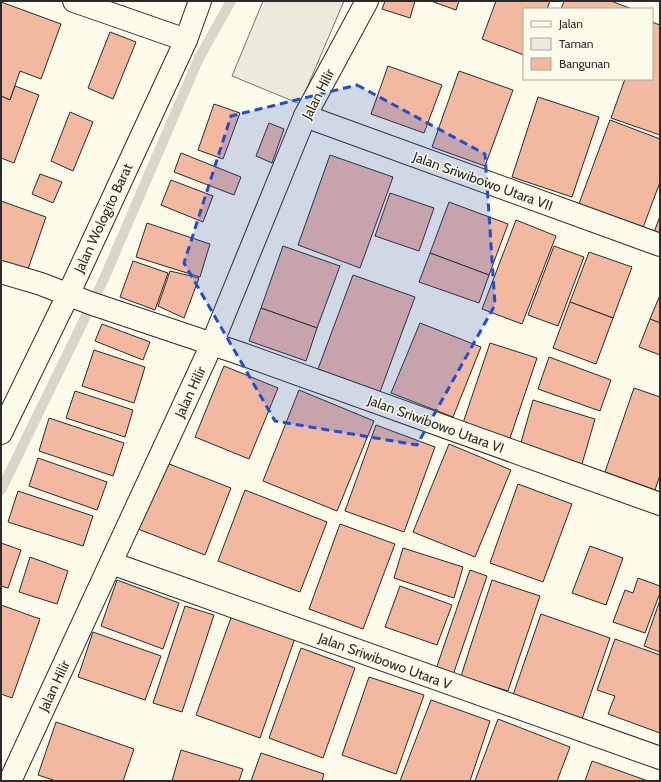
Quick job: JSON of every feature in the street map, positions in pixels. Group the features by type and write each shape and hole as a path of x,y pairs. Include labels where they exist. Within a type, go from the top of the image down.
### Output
{"street":[{"path":"74,1 186,40"},
{"name":"Jalan Wologito Barat","path":"1,433 68,294 186,40 200,1"},
{"name":"Jalan Hilir","path":"9,781 212,344 305,116 367,1"},
{"name":"Jalan Sriwibowo Utara VII","path":"305,116 660,245"},
{"name":"Jalan Sriwibowo Utara VI","path":"1,272 41,284 118,313 212,344 660,504"},
{"name":"Jalan Sriwibowo Utara V","path":"111,563 660,758"},
{"path":"1,778 9,781"}],"highlighted area":[{"path":"357,85 485,154 495,305 417,445 275,421 184,263 231,116"}],"green space":[{"path":"263,1 344,1 300,104 232,76"}],"building":[{"path":"385,1 415,1 410,18 382,9"},
{"path":"431,1 459,1 456,10"},
{"path":"496,1 550,1 547,8 523,8 523,55 482,39"},
{"path":"564,1 611,1 629,8 561,8"},
{"path":"1,2 61,24 41,79 20,71 10,100 1,96"},
{"path":"653,22 660,25 660,135 611,118 625,80 653,80"},
{"path":"110,32 136,42 113,99 88,88"},
{"path":"388,66 442,85 424,133 371,114"},
{"path":"459,71 513,90 485,166 432,147"},
{"path":"15,86 39,95 14,163 1,158 1,96 10,100"},
{"path":"538,97 599,117 572,197 512,177"},
{"path":"214,104 240,113 223,159 198,150"},
{"path":"70,112 93,122 73,171 51,161"},
{"path":"610,120 660,139 660,182 641,233 577,209"},
{"path":"269,123 284,129 272,163 256,156"},
{"path":"181,153 241,177 234,195 174,172"},
{"path":"330,155 393,177 360,268 298,245"},
{"path":"40,174 62,182 53,203 32,194"},
{"path":"171,180 213,196 203,222 161,205"},
{"path":"390,193 434,208 419,251 375,236"},
{"path":"1,201 46,217 27,272 1,263"},
{"path":"449,202 508,224 489,275 430,253"},
{"path":"660,216 660,237 653,235"},
{"path":"516,220 556,236 522,324 482,309"},
{"path":"147,223 210,244 200,277 136,257"},
{"path":"283,246 340,266 317,328 261,308"},
{"path":"554,246 584,257 558,326 528,315"},
{"path":"589,252 632,267 613,318 570,302"},
{"path":"430,253 489,275 479,303 419,282"},
{"path":"133,261 168,273 155,310 120,297"},
{"path":"170,271 199,278 184,318 158,306"},
{"path":"353,275 415,297 380,392 318,369"},
{"path":"660,295 660,323 650,319"},
{"path":"570,302 613,318 596,364 553,348"},
{"path":"261,308 317,328 306,361 249,341"},
{"path":"650,319 660,323 660,355 639,347"},
{"path":"420,323 481,347 453,417 391,393"},
{"path":"102,324 150,342 143,360 95,341"},
{"path":"490,343 537,358 510,438 463,423"},
{"path":"94,350 145,367 134,403 82,386"},
{"path":"549,357 611,380 600,411 538,389"},
{"path":"224,366 278,388 249,459 195,437"},
{"path":"634,388 660,397 660,475 655,490 605,472"},
{"path":"299,390 374,421 337,511 263,481"},
{"path":"75,391 133,410 125,437 66,418"},
{"path":"533,400 595,419 582,464 520,446"},
{"path":"49,418 124,443 113,476 39,451"},
{"path":"376,425 435,447 404,532 345,511"},
{"path":"449,444 511,470 475,557 413,532"},
{"path":"38,458 107,482 97,510 29,486"},
{"path":"164,462 231,488 205,555 138,529"},
{"path":"518,484 572,504 543,582 490,563"},
{"path":"245,490 327,522 300,592 218,561"},
{"path":"18,491 93,516 83,546 8,522"},
{"path":"340,524 395,544 363,629 309,609"},
{"path":"1,543 21,550 8,588 1,586"},
{"path":"590,546 623,558 606,605 572,593"},
{"path":"403,548 463,567 454,598 394,578"},
{"path":"30,557 68,571 57,604 19,592"},
{"path":"470,570 487,576 453,675 436,669"},
{"path":"638,578 660,586 660,593 645,633 613,622 625,590 633,593"},
{"path":"117,580 179,603 163,649 101,626"},
{"path":"492,580 540,596 508,691 461,676"},
{"path":"400,586 452,605 437,645 385,627"},
{"path":"660,600 660,652 644,646"},
{"path":"1,605 40,619 12,698 1,694"},
{"path":"185,606 214,615 182,712 153,703"},
{"path":"541,614 610,638 582,719 513,695"},
{"path":"232,615 295,638 260,738 196,715"},
{"path":"93,632 161,656 145,700 78,677"},
{"path":"615,639 660,655 660,733 608,714 615,696 597,690"},
{"path":"301,648 355,668 323,758 269,738"},
{"path":"369,677 424,695 396,774 342,755"},
{"path":"431,700 490,721 470,781 400,781"},
{"path":"498,719 570,747 557,781 475,781"},
{"path":"56,722 134,749 123,781 56,781 38,775"},
{"path":"181,750 243,769 239,781 172,781"},
{"path":"261,753 324,774 322,781 251,781"},
{"path":"592,761 648,781 585,781"}],"waterway":[{"path":"1,490 103,281 199,58 231,1"}]}
